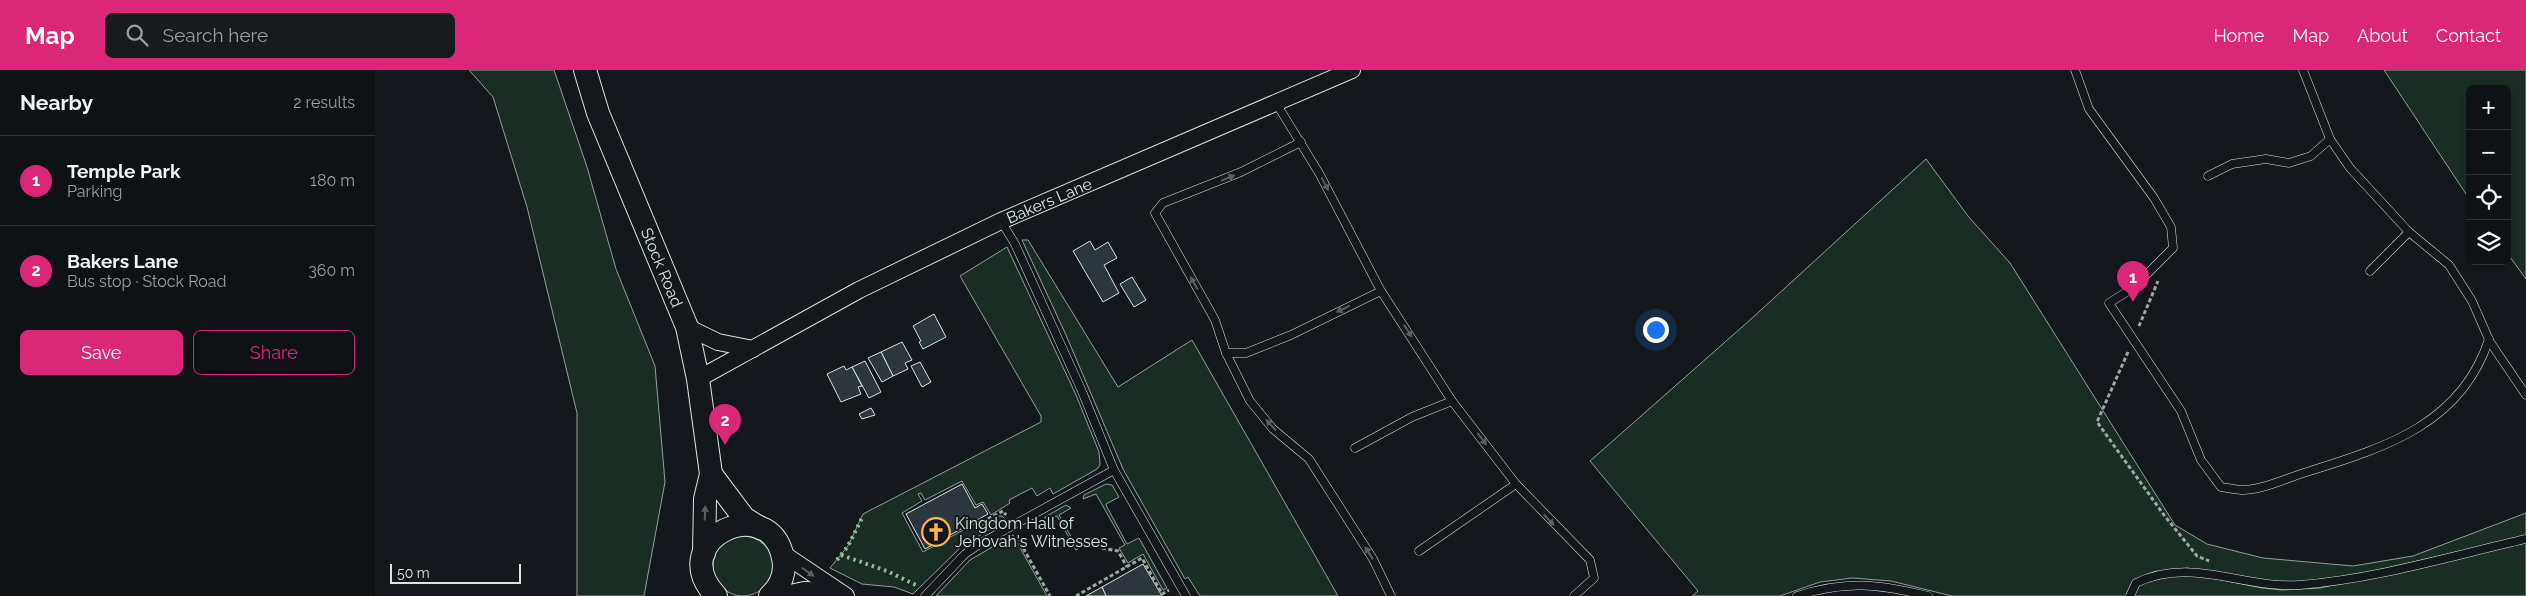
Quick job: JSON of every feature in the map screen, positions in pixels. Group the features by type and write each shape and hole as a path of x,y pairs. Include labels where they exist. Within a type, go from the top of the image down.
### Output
{"main road":[{"name":"Stock Road","path":"585,70 598,112 687,327 698,379 711,474 705,499 702,569 708,590"},
{"name":"Stock Road","path":"711,474 744,518 777,543 782,552"},
{"path":"704,553 712,538 730,526 745,525 761,529"},
{"path":"770,596 779,584 783,574 782,552"}],"street":[{"name":"Bakers Lane","path":"698,379 859,290 1001,221 1352,70"},
{"path":"687,327 718,342 753,349"},
{"path":"782,552 841,594"},
{"path":"776,596 804,590 841,594"}],"lane":[{"path":"2075,70 2089,109 2154,198 2171,227 2173,248 2133,288 2109,303 2181,411 2201,460 2221,487 2244,490 2356,458 2431,421 2464,391 2482,360 2489,339"},
{"path":"2303,70 2330,139 2350,168 2409,232 2449,265 2472,301 2489,339 2526,395"},
{"path":"1276,103 1301,142 1381,290 1452,401 1516,484 1590,560 1594,578 1573,596"},
{"path":"2208,176 2232,164 2266,159 2289,163 2311,156 2330,139"},
{"path":"1301,142 1241,172 1163,203 1155,213 1215,320 1226,353 1250,400 1273,429 1309,459 1373,559 1391,596"},
{"path":"1001,221 1015,244 1069,362 1114,470 1186,596"},
{"path":"2370,271 2409,232"},
{"path":"1226,353 1246,353 1277,341 1381,290"},
{"path":"1355,448 1412,417 1452,401"},
{"path":"925,596 965,554 1114,470"},
{"path":"1419,551 1516,484"},
{"path":"2130,596 2136,583 2183,572 2196,572 2280,586 2301,585 2397,569 2526,539"},
{"path":"1797,596 1827,587 1859,584 1889,587 1928,596"}],"path":[{"path":"2137,331 2161,276"},
{"path":"2129,349 2097,422 2164,515 2197,556 2212,562"},
{"path":"982,522 1003,511 1008,519"},
{"path":"1015,534 1051,596"},
{"path":"1102,548 1118,551 1127,567"},
{"path":"1076,596 1142,558 1163,595 1172,588"}],"green space":[{"path":"469,70 554,70 587,167 616,269 655,366 665,482 644,596 577,596 577,413 527,207 493,97"},
{"path":"2384,70 2526,70 2526,279 2511,258 2511,85 2466,85 2466,194"},
{"path":"1926,159 1968,216 2010,263 2175,525 2207,544 2263,558 2353,566 2413,556 2526,513 2526,536 2361,574 2301,582 2265,581 2187,568 2132,584 2127,596 1952,596 1891,581 1852,578 1820,582 1780,596 1692,596 1698,591 1590,461 1750,320"},
{"path":"1022,240 1028,240 1118,387 1192,340 1338,596 1200,596 1188,577 1185,579 1123,469 1066,335"},
{"path":"1007,247 1076,395 1099,452 1100,465 1097,469 1053,494 1050,488 1037,496 1032,488 1009,500 1010,503 991,515 983,502 976,505 962,481 925,500 921,493 918,494 922,501 902,513 923,552 978,522 981,526 999,516 1006,520 962,546 913,594 894,587 862,584 830,568 848,546 863,514 1041,422 1041,416 960,276"},
{"path":"1106,484 1112,485 1119,497 1106,504 1127,544 1139,538 1167,588 1163,590 1143,554 1128,563 1119,548 1125,545 1096,494 1083,499 1084,495"},
{"path":"1066,505 1071,508 1059,515 1078,549 1076,550 1057,516 1045,522 1045,517"},
{"path":"1013,535 1047,596 936,596 970,560"},
{"path":"737,536 749,536 760,541 768,549 773,560 771,578 760,591 749,596 737,596 726,591 718,583 713,572 713,560 718,549 726,541"},
{"path":"2526,543 2526,596 2132,596 2137,586 2145,582 2187,573 2262,588 2282,590 2320,588"}],"building":[{"path":"1090,241 1095,250 1108,242 1117,258 1104,265 1119,293 1103,302 1073,251"},
{"path":"1132,277 1146,300 1134,307 1120,284"},
{"path":"934,314 946,337 923,349 913,326"},
{"path":"902,342 912,360 905,363 908,369 893,376 881,352"},
{"path":"881,352 893,376 882,382 868,358"},
{"path":"865,361 881,392 869,398 852,367"},
{"path":"920,362 931,382 922,387 911,366"},
{"path":"844,366 846,370 852,367 862,386 858,387 861,394 841,402 827,374"},
{"path":"871,408 875,415 862,419 859,414"},
{"name":"Kingdom Hall of Jehovah's Witnesses","path":"962,484 975,508 982,504 988,514 925,549 906,514"},
{"path":"1143,564 1162,596 1106,596 1102,587"},
{"path":"1102,587 1106,596 1086,596"}],"hedge":[{"path":"837,560 848,546 862,518"},
{"path":"841,555 887,571 918,586"}],"place":[{"name":"Temple Park","path":"2133,302"},
{"name":"Bakers Lane","path":"725,445"},
{"name":"Kingdom Hall of Jehovah's Witnesses","path":"936,532"}]}
